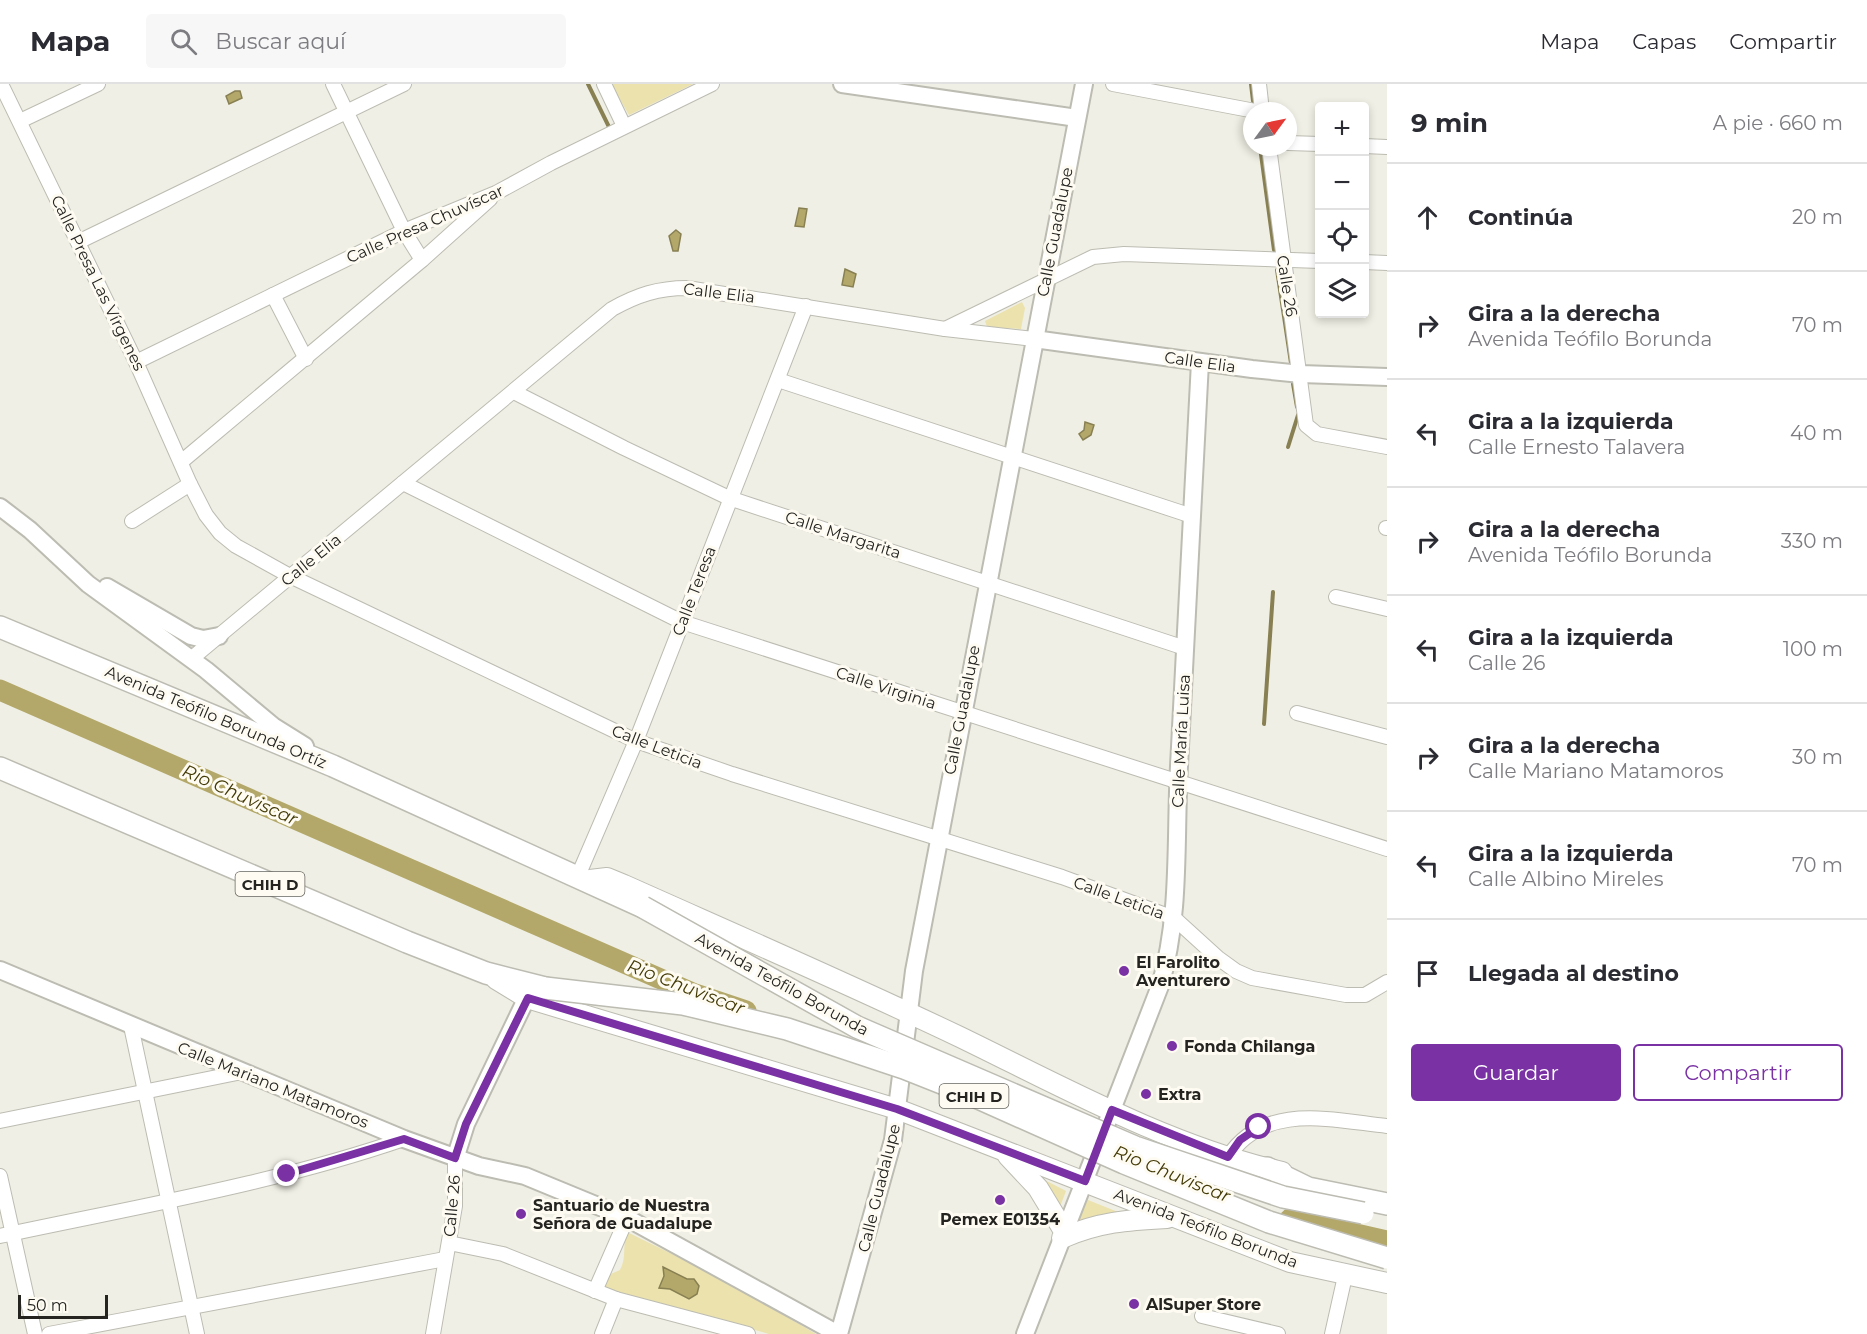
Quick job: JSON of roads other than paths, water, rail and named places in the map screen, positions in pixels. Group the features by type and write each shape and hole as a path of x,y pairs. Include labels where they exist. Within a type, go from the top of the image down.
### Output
{"main road":[{"name":"Avenida Teófilo Borunda Ortíz","path":"0,627 333,766 430,810"},
{"name":"CHIH D","path":"0,768 407,942 486,973 535,990 683,1004 798,1033 957,1089 1124,1163 1269,1222 1387,1258"},
{"name":"Avenida Teófilo Borunda","path":"430,810 584,878 643,907 856,1027 1135,1147 1283,1197 1316,1205 1387,1216"},
{"name":"Avenida Teófilo Borunda","path":"584,878 607,878 615,881 907,1012 1112,1111 1228,1157 1267,1168 1387,1194"},
{"name":"Avenida Teófilo Borunda","path":"535,990 897,1109 1290,1262 1345,1276 1387,1283"},
{"path":"1001,1150 1038,1188 1063,1235 1091,1226 1122,1220 1173,1218"},
{"path":"1267,1168 1308,1188 1387,1204"}],"street":[{"name":"Calle Presa Las Vírgenes","path":"1,84 136,362 189,484"},
{"path":"20,121 98,84"},
{"path":"333,84 404,231 422,260"},
{"path":"78,242 404,84"},
{"path":"604,84 624,126"},
{"name":"Calle Presa Chuvíscar","path":"136,362 404,231 496,193 624,126 712,84"},
{"path":"842,84 897,88 1077,118"},
{"name":"Calle Guadalupe","path":"839,1334 882,1187 897,1109 907,1012 938,839 1084,84"},
{"path":"1113,84 1243,109"},
{"path":"1259,84 1261,102"},
{"path":"1297,143 1315,144"},
{"path":"1369,146 1387,147"},
{"name":"Calle 26","path":"1270,156 1306,425 1317,434 1387,447"},
{"path":"181,462 422,260 496,193"},
{"path":"945,328 1093,257 1124,254 1315,261"},
{"path":"1369,262 1387,263"},
{"name":"Calle Elia","path":"191,659 612,309 639,294 667,288 687,288 945,328 1200,362 1301,374 1387,377"},
{"path":"273,295 306,358"},
{"name":"Calle Teresa","path":"584,878 729,498 806,306"},
{"name":"Calle María Luisa","path":"1025,1334 1160,986 1169,954 1174,918 1178,782 1200,362"},
{"path":"778,380 1192,516"},
{"name":"Calle Margarita","path":"514,392 729,498 1185,648"},
{"name":"Calle Virginia","path":"404,483 682,622 1387,849"},
{"path":"132,521 189,484"},
{"name":"Calle Leticia","path":"189,484 206,515 220,533 236,546 290,576 636,741 1062,877 1174,918"},
{"path":"0,507 30,530 64,565 191,659 273,726 313,750 418,797 430,810"},
{"path":"64,565 191,636 203,639 219,636"},
{"path":"1336,597 1387,609"},
{"path":"1297,713 1387,737"},
{"path":"1174,918 1227,964 1252,978 1346,995 1365,995 1387,982"},
{"name":"Calle Mariano Matamoros","path":"0,970 404,1139 455,1158 525,1176 627,1218 839,1334"},
{"name":"Calle 26","path":"433,1334 455,1206 455,1158 466,1124 535,990"},
{"path":"130,1026 197,1334"},
{"path":"0,1121 242,1072"},
{"path":"1228,1157 1240,1140 1259,1127 1281,1121 1306,1118 1387,1126"},
{"path":"6,1235 287,1174 404,1139"},
{"path":"0,1176 6,1235 35,1334"},
{"path":"595,1290 627,1218"},
{"path":"449,1243 503,1254 616,1299 748,1334"},
{"path":"49,1334 445,1259"},
{"path":"1332,1334 1345,1276"},
{"path":"602,1334 616,1299"},
{"path":"1202,1316 1278,1334"}],"waterway":[{"path":"588,84 610,129"},
{"path":"1251,84 1253,101"},
{"path":"1261,156 1274,250"},
{"path":"1277,270 1291,363"},
{"path":"1293,384 1297,407"},
{"path":"1288,447 1298,415"},
{"path":"1264,724 1273,592"},
{"name":"Rio Chuviscar","path":"0,690 695,994 746,1011"},
{"name":"Rio Chuviscar","path":"1290,1219 1387,1241"}],"place":[{"name":"El Farolito Aventurero","path":"1124,971"},
{"name":"Fonda Chilanga","path":"1172,1046"},
{"name":"Extra","path":"1146,1094"},
{"name":"Pemex E01354","path":"1000,1200"},
{"name":"Santuario de Nuestra Señora de Guadalupe","path":"521,1214"},
{"name":"AlSuper Store","path":"1134,1304"}]}
